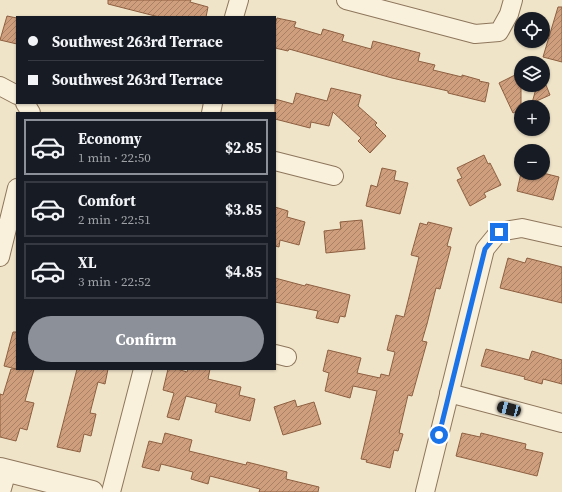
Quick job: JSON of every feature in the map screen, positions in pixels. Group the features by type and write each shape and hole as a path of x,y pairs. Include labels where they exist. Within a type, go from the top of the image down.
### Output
{"street":[{"path":"234,16 239,0"},
{"path":"346,0 475,34 499,32 509,14 513,0"},
{"path":"0,86 16,94"},
{"path":"276,161 334,176"},
{"path":"0,257 16,192"},
{"path":"425,492 485,249 499,232 522,228 562,238"},
{"path":"111,492 143,370"},
{"path":"449,393 562,423"},
{"path":"1,492 3,470 92,492"}],"building":[{"path":"108,0 191,0 190,2 208,7 206,16 155,16 108,4"},
{"path":"558,7 562,7 562,62 550,59 550,56 543,56 546,48 550,48 550,34"},
{"path":"7,16 16,18 16,44 0,40"},
{"path":"277,18 296,22 294,27 321,35 323,29 344,35 342,41 371,49 373,41 420,53 418,61 435,65 433,70 462,77 462,75 489,83 485,102 289,49 288,51 276,48"},
{"path":"514,76 514,92 521,92 521,100 514,100 513,113 499,83"},
{"path":"331,88 361,95 358,106 377,123 375,125 386,136 370,153 358,141 361,138 333,112 329,126 311,122 310,128 276,119 276,99 293,104 296,93 327,101"},
{"path":"535,92 549,92 550,95 539,100 533,100"},
{"path":"484,155 488,164 490,163 501,185 484,193 486,197 470,206 457,180 462,178 457,168"},
{"path":"382,168 396,171 394,180 408,183 400,214 366,206 371,185 377,187"},
{"path":"550,175 559,177 553,200 517,191 519,180 550,180"},
{"path":"276,207 288,211 287,217 305,222 299,245 280,240 279,247 276,246"},
{"path":"362,220 365,249 326,253 324,231 341,229 340,222"},
{"path":"428,222 452,228 447,246 451,247 440,289 436,288 422,341 427,342 412,396 408,395 399,433 403,434 398,451 394,450 390,468 366,462 367,460 361,459 377,391 353,386 350,398 325,391 329,373 323,371 328,350 361,358 357,373 380,378 381,374 389,376 395,352 387,350 396,315 404,317 419,257 411,255 420,223 427,225"},
{"path":"508,258 525,263 527,258 562,267 562,303 500,288"},
{"path":"276,278 350,295 345,317 340,316 338,323 316,318 318,311 276,302"},
{"path":"13,332 16,332 16,369 4,366"},
{"path":"486,349 529,360 532,351 562,360 562,384 543,379 542,384 524,379 525,377 481,366"},
{"path":"11,369 34,370 25,401 34,403 27,430 20,428 16,441 0,437 0,394 3,395"},
{"path":"77,370 108,370 105,384 98,382 90,413 96,414 91,436 84,434 80,452 57,447"},
{"path":"168,370 180,370 187,372 188,370 210,370 208,379 241,387 239,395 255,399 250,421 215,412 217,404 186,396 179,420 167,417 174,393 163,390"},
{"path":"295,400 297,407 314,402 321,424 283,435 274,407"},
{"path":"165,433 192,440 189,451 246,465 247,462 287,472 286,479 319,487 318,492 259,492 260,489 210,476 208,484 191,479 193,472 161,464 159,471 142,467 149,441 162,444"},
{"path":"462,433 480,437 481,433 526,444 525,449 543,453 537,476 456,456"}],"route":[{"path":"439,435 485,249 499,232"}]}
